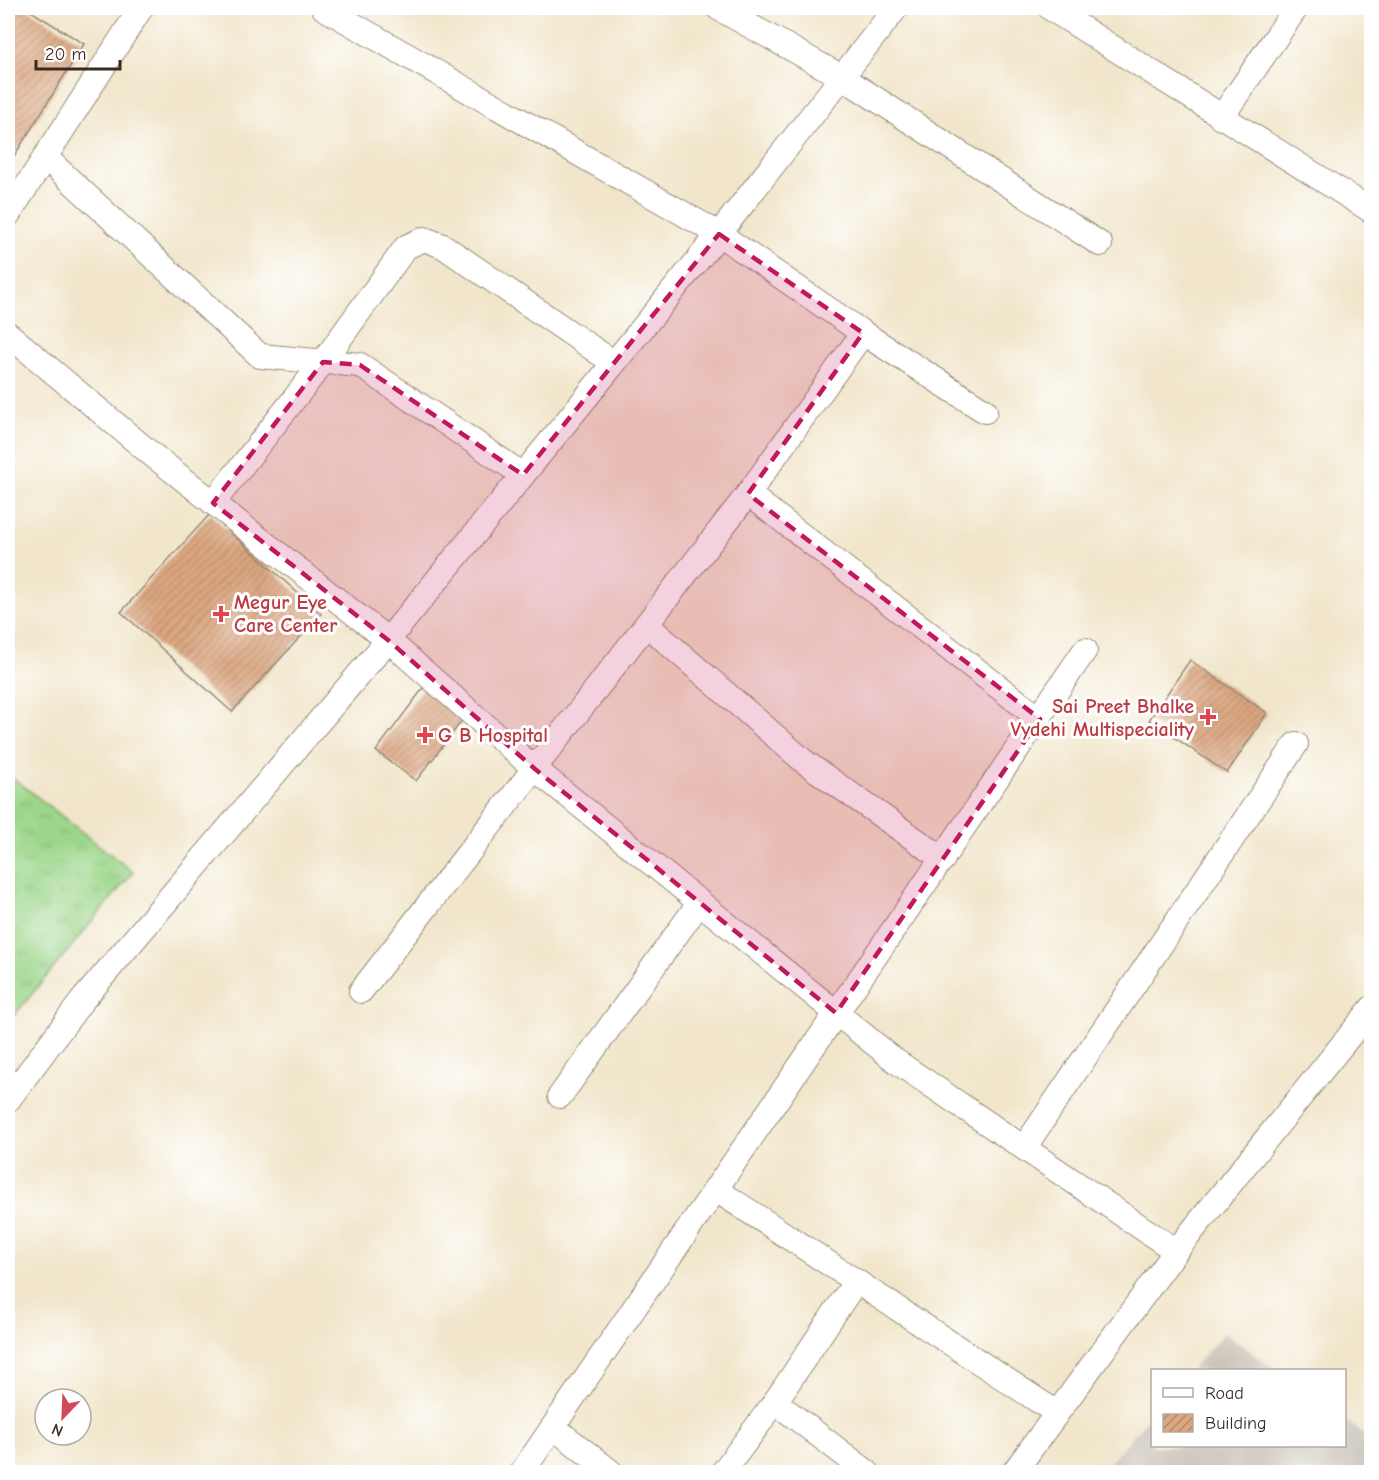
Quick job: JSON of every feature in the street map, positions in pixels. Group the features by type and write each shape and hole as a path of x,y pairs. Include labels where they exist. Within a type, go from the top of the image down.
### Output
{"street":[{"path":"8,215 141,8"},
{"path":"324,8 719,234 863,333 985,411"},
{"path":"718,8 842,77 1100,243"},
{"path":"8,1100 81,1002 388,640 719,234 896,8"},
{"path":"1050,8 1371,211"},
{"path":"1221,118 1296,8"},
{"path":"45,157 260,356 360,365 523,475"},
{"path":"213,503 323,362 406,247 424,239 443,246 614,363"},
{"path":"361,992 747,494 863,333"},
{"path":"8,334 213,503 388,640 535,769 897,1062 1176,1251"},
{"path":"747,494 1040,719"},
{"path":"647,625 806,763 943,859"},
{"path":"522,1473 1085,651"},
{"path":"1024,1148 1296,744"},
{"path":"560,1096 700,902"},
{"path":"1014,1473 1176,1251 1371,1008"},
{"path":"715,1189 1057,1413"},
{"path":"723,1473 775,1402 856,1281"},
{"path":"775,1402 867,1473"},
{"path":"553,1427 610,1473"}],"highlighted area":[{"path":"719,234 863,333 748,494 1040,719 836,1013 535,769 388,640 213,503 323,362 360,365 523,475"}],"shaded area":[{"path":"1224,1333 1275,1369 1192,1369"},
{"path":"1151,1415 1151,1447 1346,1447 1346,1421 1371,1440 1371,1472 1101,1472"}],"green space":[{"path":"8,774 133,872 8,1023"}],"building":[{"path":"8,8 26,8 84,44 8,166"},
{"path":"210,514 321,614 232,712 121,612"},
{"name":"Sai Preet Bhalke Vydehi Multispeciality","path":"1190,660 1267,713 1227,773 1149,720"},
{"path":"427,683 467,714 416,781 376,751"}],"place":[{"name":"Megur Eye Care Center","path":"221,614"},
{"name":"Sai Preet Bhalke Vydehi Multispeciality","path":"1208,717"},
{"name":"G B Hospital","path":"425,735"}]}
